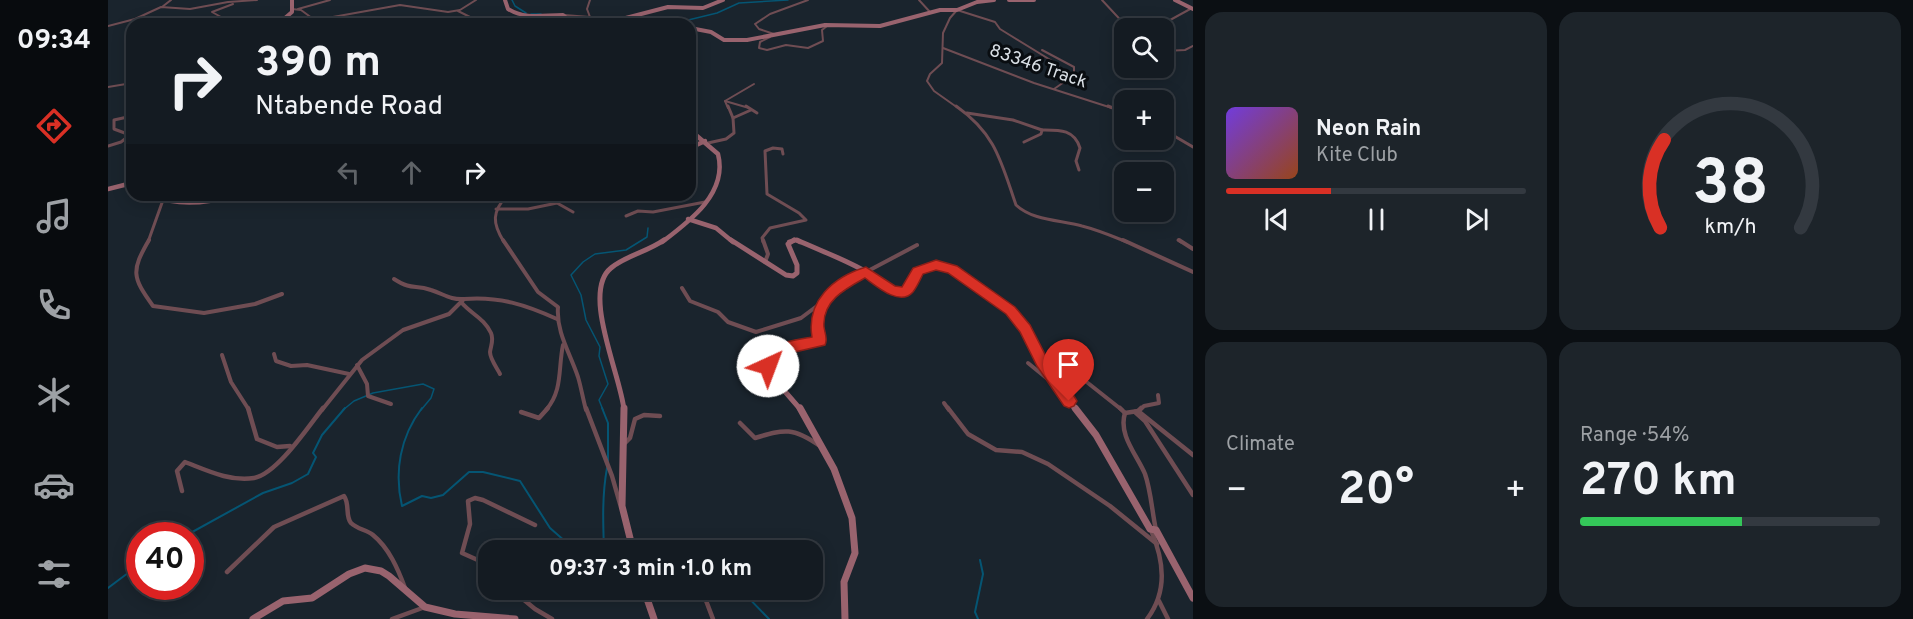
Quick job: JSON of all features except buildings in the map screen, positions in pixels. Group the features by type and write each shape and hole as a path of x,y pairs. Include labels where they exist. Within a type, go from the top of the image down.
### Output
{"street":[{"path":"139,18 171,0"},
{"path":"161,7 190,9 257,0"},
{"path":"284,18 292,9 292,0"},
{"path":"292,9 330,0"},
{"path":"327,18 400,5 433,12 458,10 476,0"},
{"path":"505,0 510,11 525,17 563,15 590,17 587,9 590,0"},
{"path":"627,18 668,7 704,8 723,0"},
{"path":"772,34 759,29 755,24 770,14 808,0"},
{"path":"918,0 930,12"},
{"path":"975,0 994,0"},
{"path":"1009,0 1034,0"},
{"path":"1102,0 1119,18"},
{"path":"1175,0 1192,9"},
{"path":"220,17 212,12 242,1"},
{"path":"980,1 957,10 947,21 942,48 943,60 938,68 927,77 928,85 966,113 996,147 1016,205 1020,210 1034,216 1091,229 1193,272"},
{"path":"298,9 313,18"},
{"path":"1174,18 1192,9"},
{"path":"458,10 470,17 492,18"},
{"path":"696,29 711,32 724,40 753,39 830,25 880,26 930,12 957,10 993,21 1000,30 1057,63 1067,80"},
{"path":"563,15 566,18"},
{"path":"108,26 126,21"},
{"path":"772,34 760,42 759,48 767,50 786,45 809,48 822,41 823,28 830,25"},
{"path":"1174,51 1185,50 1193,46"},
{"name":"83346 Track","path":"942,48 1114,108"},
{"path":"1042,50 1074,68 1074,74 1054,89"},
{"path":"108,87 126,84"},
{"path":"725,102 754,84"},
{"path":"725,102 740,104 757,113"},
{"path":"696,146 732,135 733,118 725,102"},
{"path":"733,118 751,110"},
{"path":"966,113 1013,120 1042,130 1063,129 1075,137 1080,148 1076,161 1079,170"},
{"path":"126,117 114,120 114,129 126,134"},
{"path":"1024,142 1041,134 1042,130"},
{"path":"630,540 622,507 626,410 613,354 601,317 598,287 602,278 613,266 658,244 688,219 717,187 720,166 718,154 696,134"},
{"path":"1174,136 1193,147"},
{"path":"108,146 126,138"},
{"path":"764,263 768,254 762,242 764,233 779,223 806,220 767,194 765,151 769,148 778,148 782,149 783,154"},
{"path":"108,189 126,184"},
{"path":"164,201 151,236 140,252 134,271 137,286 153,306 204,313 260,303 282,294"},
{"path":"179,201 207,201"},
{"path":"500,201 496,209 495,228 517,263 533,281 538,292 556,304 559,311 557,319 564,344 578,377 589,421 600,443 618,501 622,507"},
{"path":"626,216 638,211 653,212 705,202"},
{"path":"496,209 528,209 556,203 573,212"},
{"path":"688,219 716,228 780,273 796,275 797,266 788,244 796,240 866,272 891,290 902,293 908,289 918,271 924,267 936,265 953,269 1005,305 1015,315 1062,392 1096,435 1153,530 1172,554 1193,597"},
{"path":"1178,240 1193,249"},
{"path":"682,288 690,301 717,311 728,322 756,332 801,318 825,300 833,290 917,244"},
{"path":"874,268 876,278"},
{"path":"394,279 408,288 430,289 452,300 491,297 510,299 557,319"},
{"path":"182,491 175,474 177,468 183,463 227,477 257,477 277,464 357,365 371,352 397,333 447,315 463,300"},
{"path":"463,300 466,308 481,317 491,333 493,340 490,354 500,374"},
{"path":"825,300 817,324 820,341 785,347 772,354 767,364 774,379 807,417 840,482 853,524 856,551 854,564 844,582 845,619"},
{"path":"521,412 539,418 554,401 558,388 559,360 564,344"},
{"path":"1076,349 1066,355 1071,367 1086,383 1118,404 1125,413"},
{"path":"274,354 276,362 283,364 307,365 350,374"},
{"path":"222,355 231,382 252,416 257,439 277,447 291,446"},
{"path":"1028,363 1062,392"},
{"path":"357,365 367,384 368,394 391,405"},
{"path":"1125,413 1159,403 1158,395"},
{"path":"944,403 968,434 996,450 1022,452 1048,464 1110,506 1157,544"},
{"path":"1136,411 1193,455"},
{"path":"1136,411 1145,421 1193,495"},
{"path":"1125,413 1123,419 1128,443 1145,475 1153,530 1162,569 1159,600 1147,619"},
{"path":"625,443 630,438 635,419 644,415 660,416"},
{"path":"740,423 755,438 770,432 793,429 823,448"},
{"path":"227,572 274,527 344,496 352,524 373,535 396,563 405,589"},
{"path":"478,560 462,553 470,524 468,501 475,498 483,500 535,525"},
{"path":"253,619 283,601 312,598 349,574 365,568 381,571 425,607 455,614 515,619"},
{"path":"524,600 552,619"},
{"path":"647,600 654,619"},
{"path":"706,600 713,619"},
{"path":"1159,600 1168,619"},
{"path":"392,619 425,607"}],"waterway":[{"path":"512,0 515,6 526,13"},
{"path":"696,18 717,13 739,3 788,0"},
{"path":"531,14 541,14"},
{"path":"603,410 599,400 608,384 599,356 600,347 586,320 581,295 571,275 583,262 595,254 626,250 647,237 648,228"},
{"path":"344,409 354,401 373,393 423,384 434,389 431,398 421,410"},
{"path":"422,408 408,431 401,455 399,480 402,506 422,496 431,498 443,495 469,472 483,472 520,481 550,528 564,540"},
{"path":"602,408 608,423 608,461"},
{"path":"204,526 263,493 292,483 308,474 316,457 313,453 322,435 344,409"},
{"path":"604,540 607,468"},
{"path":"978,619 975,612 983,574 980,560"},
{"path":"108,588 126,574"},
{"path":"751,600 769,619"}],"route":[{"path":"768,366 769,358 778,350 821,340 817,328 818,317 827,296 833,290 866,272 886,287 900,293 908,289 918,271 924,267 936,265 953,269 1011,310 1025,329 1054,381 1069,401"}]}
